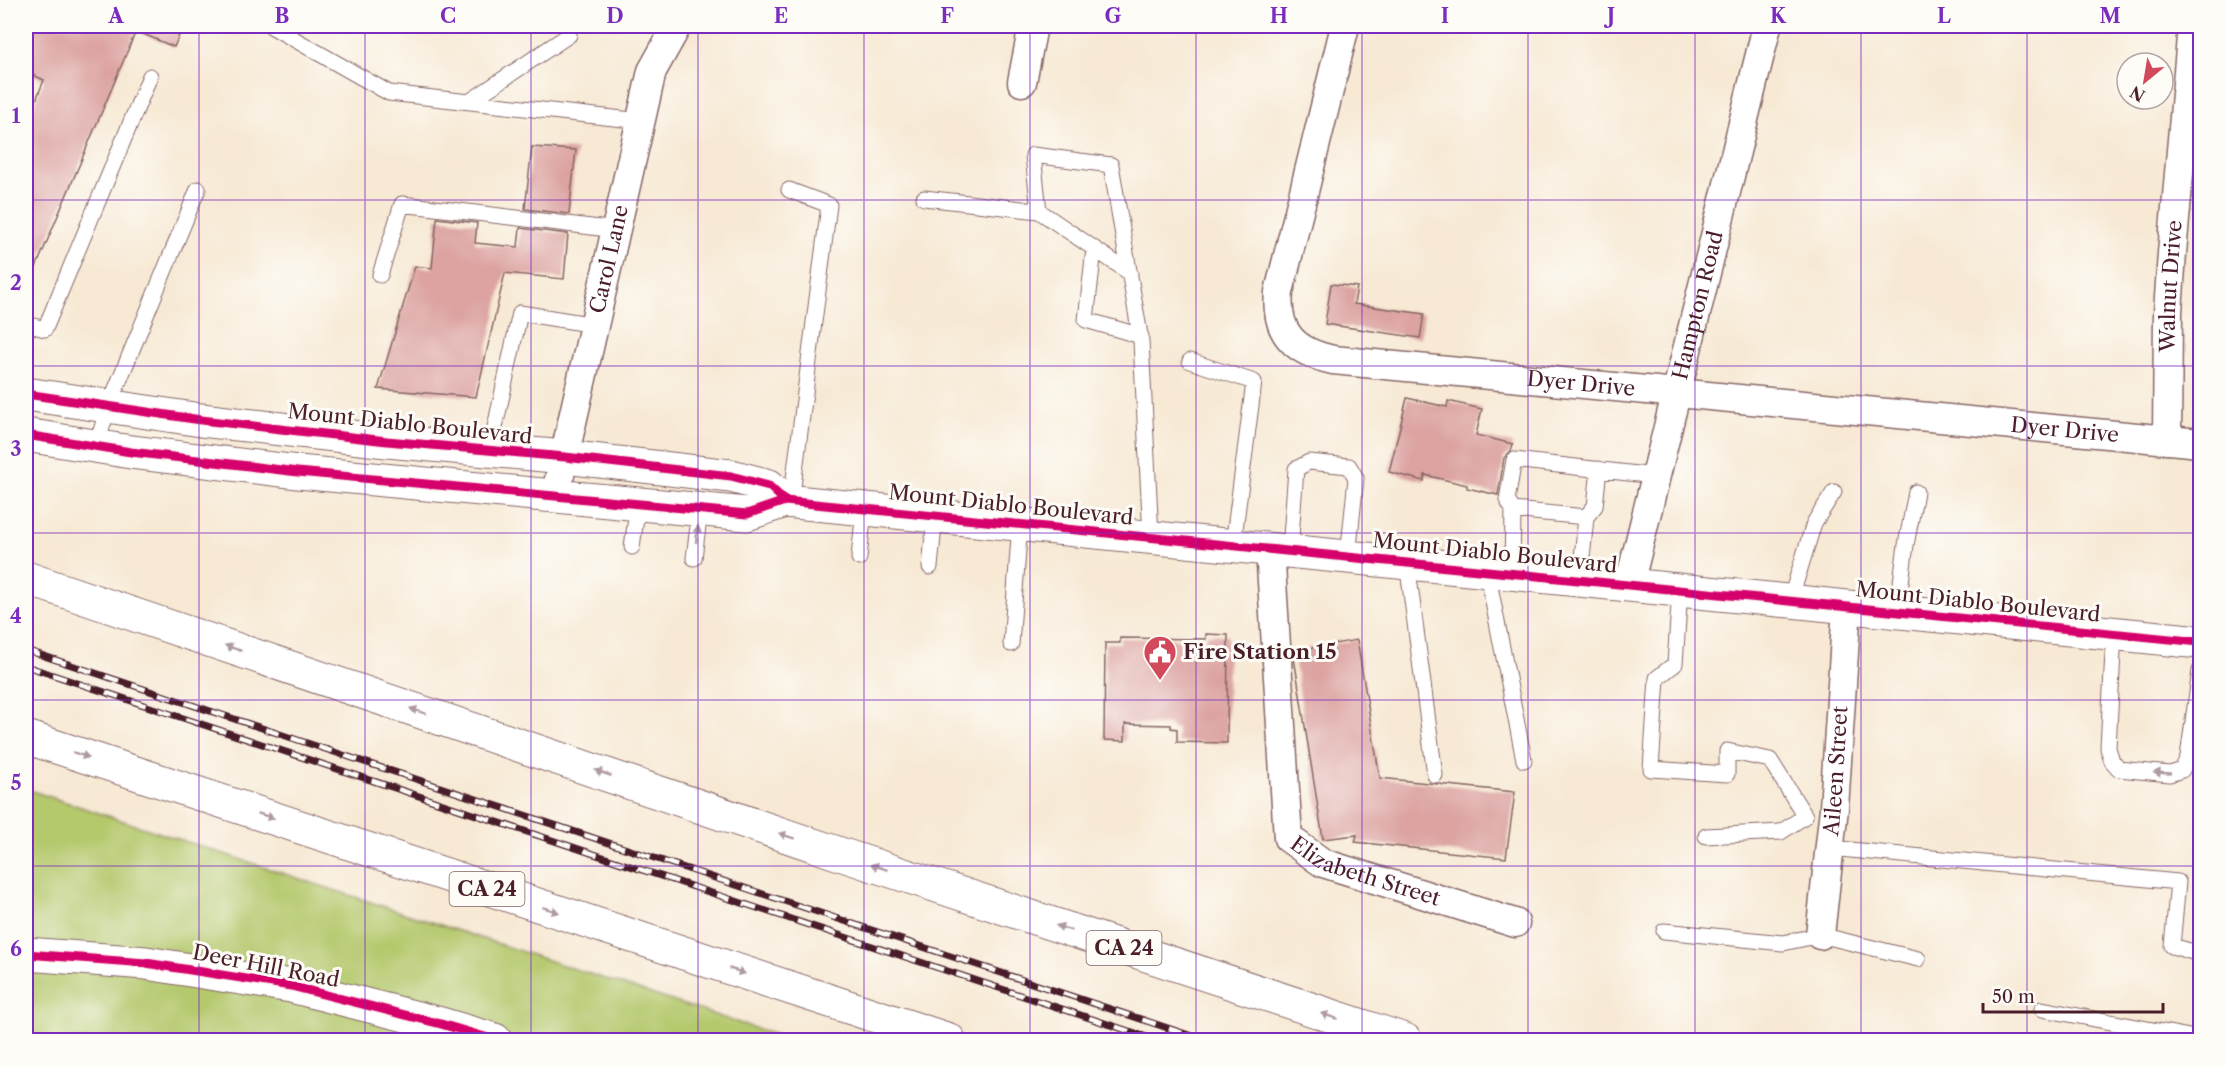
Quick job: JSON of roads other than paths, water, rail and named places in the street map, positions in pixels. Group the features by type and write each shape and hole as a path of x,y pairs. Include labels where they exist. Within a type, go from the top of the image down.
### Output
{"main road":[{"name":"Mount Diablo Boulevard","path":"26,394 108,408 246,425 731,476 769,486 788,501"},
{"name":"Mount Diablo Boulevard","path":"26,435 96,447 298,472 555,497 747,514 788,501 2200,642"},
{"name":"CA 24","path":"26,578 843,855 1405,1041"},
{"name":"CA 24","path":"26,737 949,1041"},
{"name":"Deer Hill Road","path":"26,954 146,963 291,986 441,1024 495,1041"}],"street":[{"name":"Carol Lane","path":"555,497 652,71 677,26"},
{"path":"1022,82 1033,26"},
{"name":"Dyer Drive","path":"1345,26 1280,292 1278,308 1281,324 1289,338 1300,349 1315,356 1333,360 2200,443"},
{"name":"Hampton Road","path":"1629,585 1767,26"},
{"name":"Walnut Drive","path":"2167,440 2168,312 2193,26"},
{"name":"Elizabeth Street","path":"1280,550 1288,838 1323,863 1515,923"},
{"name":"Aileen Street","path":"1820,935 1830,848 1847,606"}],"lane":[{"path":"271,26 389,93 641,121"},
{"path":"469,102 569,35"},
{"path":"26,324 45,329 150,76"},
{"path":"1039,211 1033,155 1111,165 1140,336 1151,537"},
{"path":"96,447 108,408 198,189"},
{"path":"788,501 829,205 789,190"},
{"path":"924,198 1039,211 1130,273"},
{"path":"380,275 402,204 616,230"},
{"path":"1094,249 1086,320 1140,336"},
{"path":"490,450 520,313 595,325"},
{"path":"1190,361 1254,382 1233,545"},
{"path":"1524,760 1499,572 1513,510 1508,500 1514,460 1655,476"},
{"path":"1280,550 1296,469 1309,462 1349,466 1356,478 1348,556"},
{"path":"1580,580 1586,517 1595,506 1599,470"},
{"path":"1790,601 1814,523 1834,492"},
{"path":"1898,612 1906,545 1916,492"},
{"path":"632,548 638,504"},
{"path":"859,558 864,509"},
{"path":"694,558 700,510"},
{"path":"1513,510 1586,517"},
{"path":"930,567 935,516"},
{"path":"1011,644 1020,524"},
{"path":"1407,562 1435,775"},
{"path":"1680,590 1675,664 1657,678 1651,769 1727,774 1727,751 1770,760 1805,816 1781,831 1706,836"},
{"path":"2114,633 2108,748 2112,761 2119,769 2170,774 2182,770 2188,757 2200,671"},
{"path":"1830,848 2178,882 2172,946 2200,954"},
{"path":"1664,931 1783,943 1820,935 1918,958"},
{"path":"2042,1009 2200,1039"}],"railway":[{"path":"26,650 1204,1040"},
{"path":"26,666 1156,1040"}],"place":[{"name":"Fire Station 15","path":"1160,681"}]}
